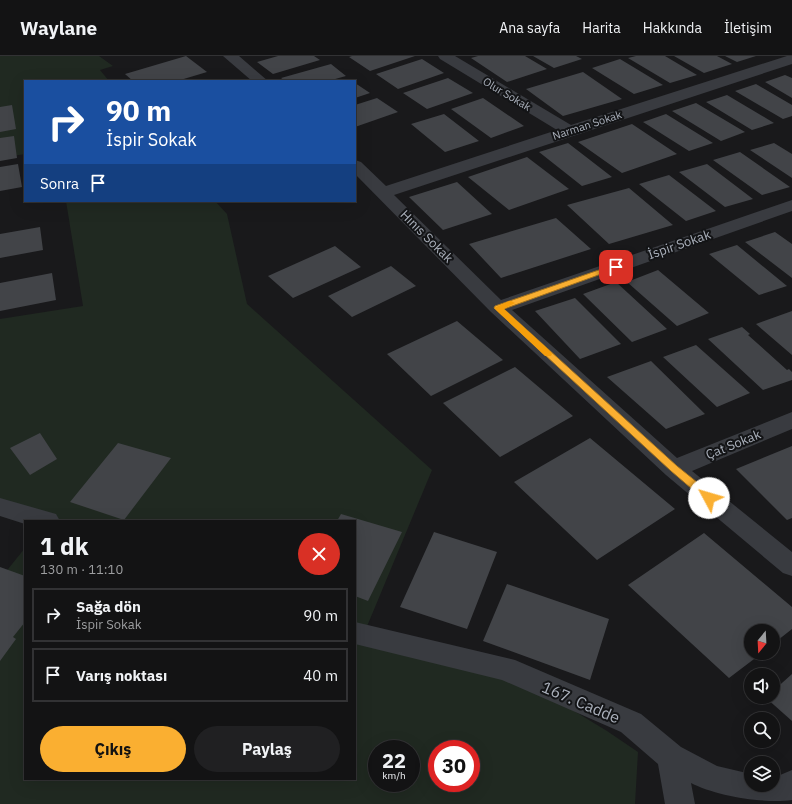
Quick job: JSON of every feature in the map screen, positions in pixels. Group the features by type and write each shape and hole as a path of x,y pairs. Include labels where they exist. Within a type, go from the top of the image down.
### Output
{"street":[{"path":"230,56 260,80"},
{"name":"Olur Sokak","path":"445,56 568,131"},
{"name":"Narman Sokak","path":"384,193 568,131 792,59"},
{"name":"Hınıs Sokak","path":"356,166 498,308 674,469 792,566"},
{"name":"İspir Sokak","path":"498,308 792,205"},
{"name":"Çat Sokak","path":"674,469 792,420"},
{"path":"0,507 45,520"},
{"name":"167. Cadde","path":"356,633 505,669 631,723 671,757 713,779 772,794 792,784"},
{"path":"671,757 680,804"}],"shaded area":[{"path":"0,56 99,56 113,66 100,70 108,80 24,80 24,154 0,158"},
{"path":"66,202 216,202 227,214 247,304 432,470 363,636 505,669 607,731 638,752 635,804 0,804 0,579 24,549 24,780 356,780 356,520 45,520 0,507 0,319 83,306"}],"building":[{"path":"186,56 207,72 180,80 132,80 125,74"},
{"path":"278,56 314,56 320,60 273,74 257,62"},
{"path":"415,56 370,71 349,57"},
{"path":"478,56 525,56 547,69 507,82 471,58"},
{"path":"533,56 576,56 582,59 554,68"},
{"path":"636,56 665,56 697,75 670,83 628,58"},
{"path":"674,56 717,56 732,64 704,73"},
{"path":"725,56 756,56 737,62"},
{"path":"422,59 444,73 398,89 376,74"},
{"path":"620,59 663,85 634,94 592,68"},
{"path":"331,64 346,76 332,80 284,80 281,78"},
{"path":"583,72 622,99 563,116 526,89"},
{"path":"785,75 792,78 792,98 765,82"},
{"path":"448,78 473,93 427,109 403,93"},
{"path":"356,84 370,93 356,98"},
{"path":"756,84 792,105 792,116 783,119 735,91"},
{"path":"727,95 774,123 752,130 706,102"},
{"path":"377,98 398,112 356,127 356,105"},
{"path":"483,98 524,126 491,138 451,109"},
{"path":"696,103 745,132 721,141 672,111"},
{"path":"12,105 16,129 0,132 0,107"},
{"path":"444,114 479,141 445,152 411,124"},
{"path":"666,114 713,143 689,151 643,122"},
{"path":"632,124 677,154 622,173 578,142"},
{"path":"14,136 17,158 0,161 0,138"},
{"path":"568,143 612,177 582,186 539,152"},
{"path":"774,143 792,154 792,178 750,150"},
{"path":"740,152 790,187 762,195 713,160"},
{"path":"527,157 569,189 509,210 468,177"},
{"path":"18,164 22,187 0,191 0,167"},
{"path":"707,164 753,199 725,207 679,172"},
{"path":"669,175 716,211 686,221 639,184"},
{"path":"457,182 492,214 443,230 409,197"},
{"path":"629,188 673,225 609,244 567,205"},
{"path":"556,218 591,249 501,278 469,244"},
{"path":"40,227 43,250 0,258 0,234"},
{"path":"775,232 792,244 792,278 745,242"},
{"path":"737,245 787,286 759,295 709,254"},
{"path":"335,246 361,267 293,298 268,276"},
{"path":"391,266 416,286 352,317 328,296"},
{"path":"658,270 709,313 677,326 627,282"},
{"path":"52,273 56,300 0,311 0,283"},
{"path":"616,282 667,329 632,342 583,294"},
{"path":"575,298 621,344 580,359 535,311"},
{"path":"792,311 792,355 756,324"},
{"path":"457,321 503,360 431,396 387,354"},
{"path":"742,327 750,334 748,335 787,370 789,369 792,372 792,380 763,390 708,339"},
{"path":"696,345 750,393 717,407 663,357"},
{"path":"651,361 705,414 666,429 607,377"},
{"path":"515,367 573,416 500,457 443,403"},
{"path":"40,433 57,459 30,475 10,448"},
{"path":"590,438 675,509 597,560 514,482"},
{"path":"118,443 171,458 124,520 70,502"},
{"path":"792,446 792,518 787,520 736,469"},
{"path":"341,514 402,532 368,601 356,596 356,520 338,520"},
{"path":"434,532 497,552 467,629 400,607"},
{"path":"704,533 792,607 792,629 780,638 780,624 744,624 744,660 753,660 729,678 628,585"},
{"path":"0,567 24,576 24,623 13,637 16,639 0,661"},
{"path":"507,584 609,619 590,680 483,641"},
{"path":"792,674 792,721 773,704 780,704 780,685"}],"slow traffic":[{"path":"511,303 498,308 548,354"}],"route":[{"path":"616,267 498,308 674,469 709,498"}]}
